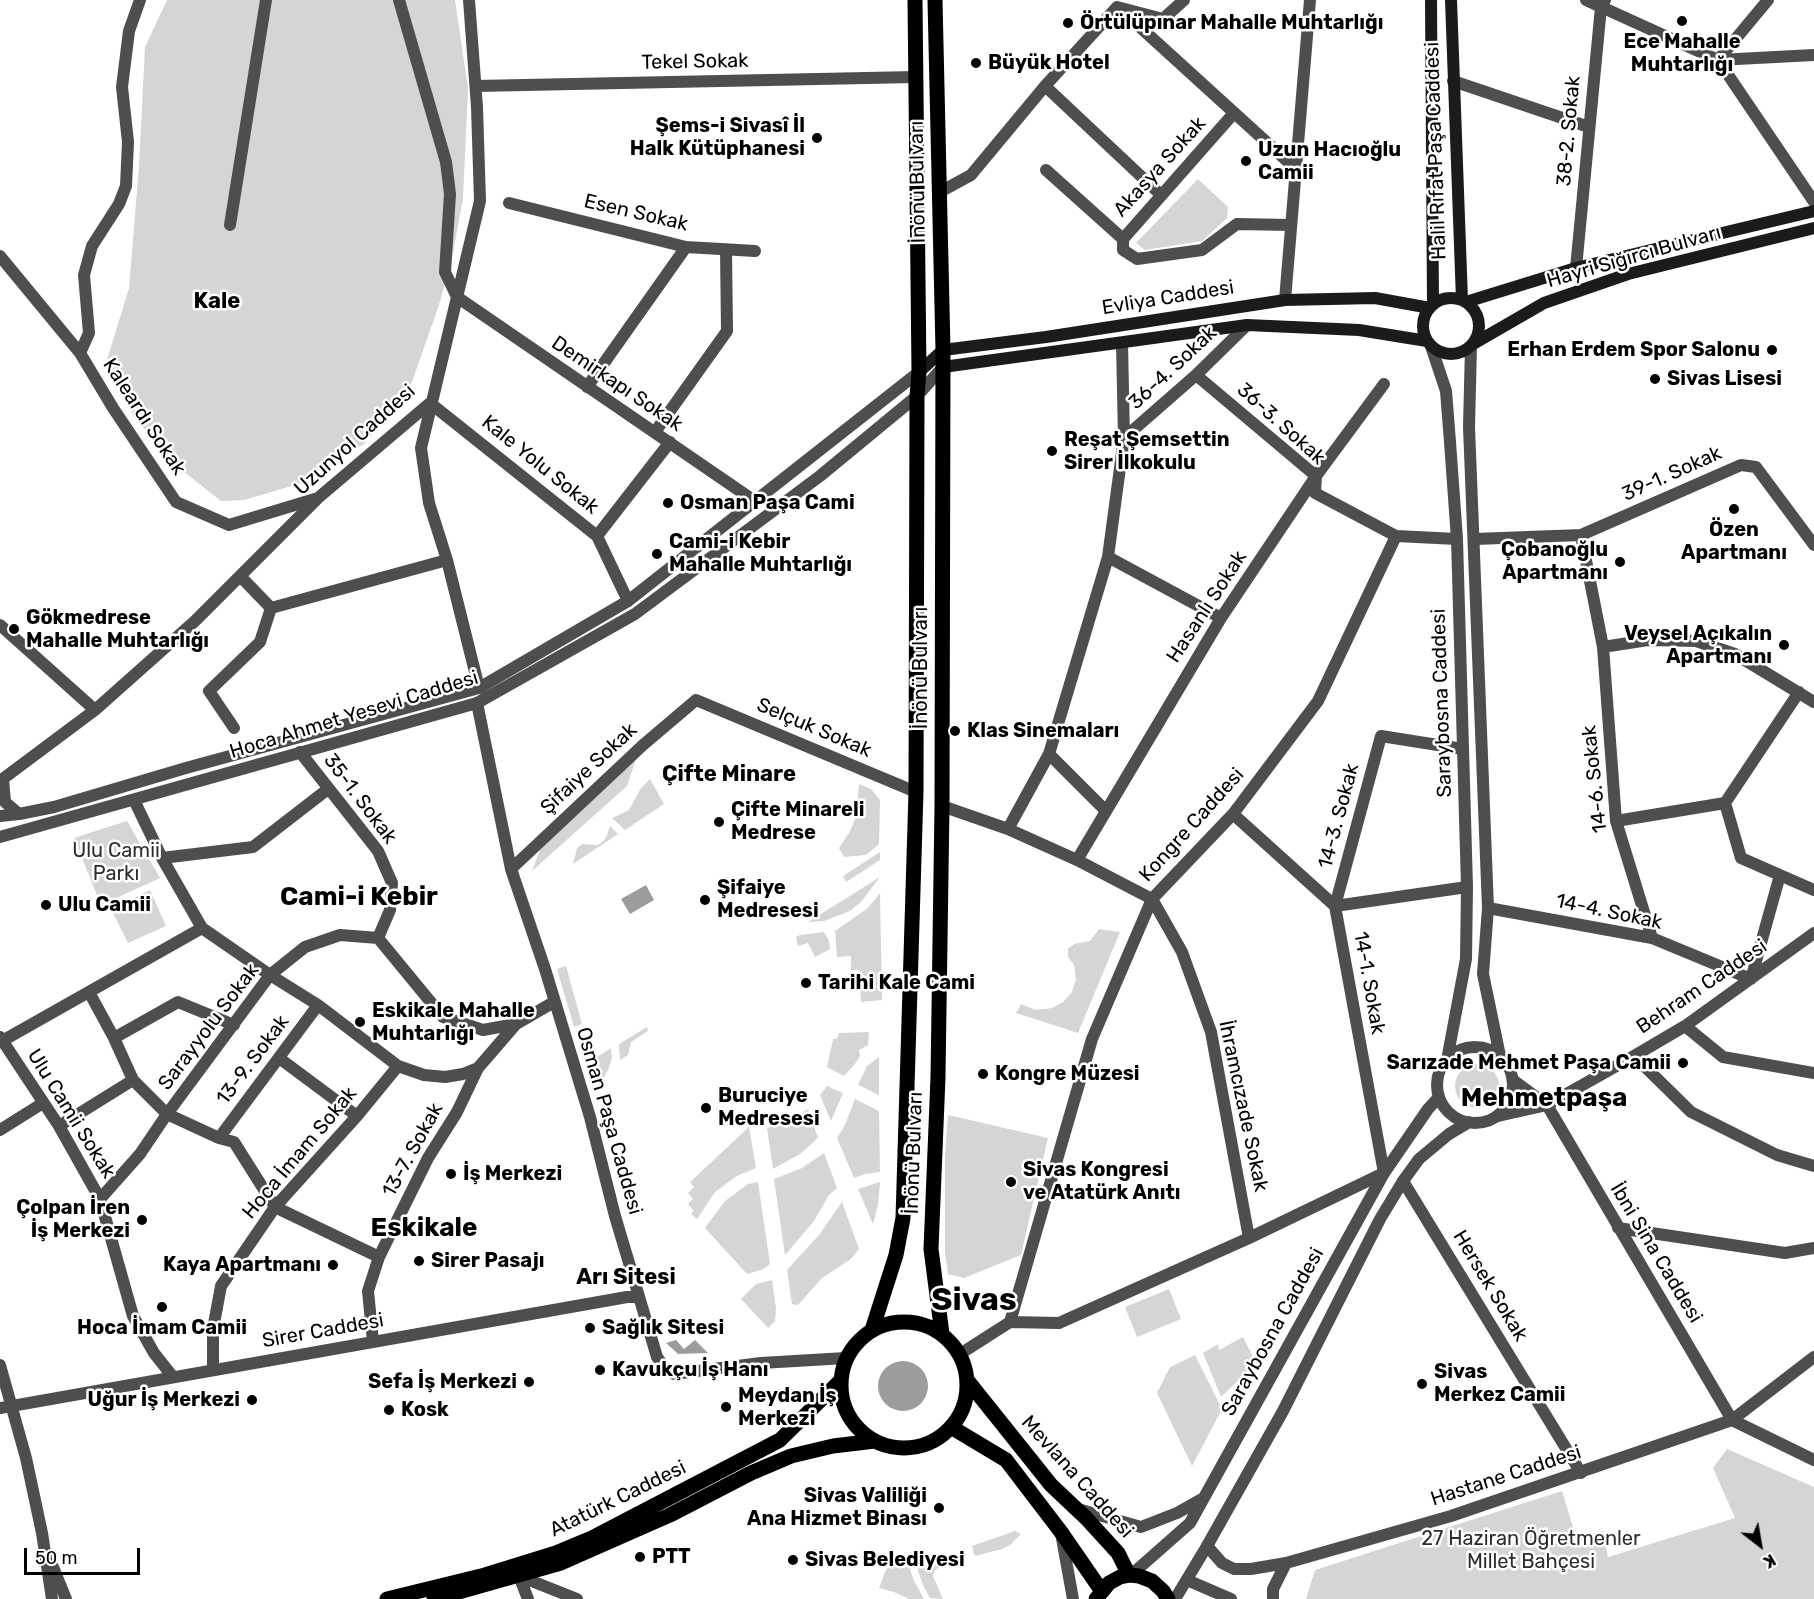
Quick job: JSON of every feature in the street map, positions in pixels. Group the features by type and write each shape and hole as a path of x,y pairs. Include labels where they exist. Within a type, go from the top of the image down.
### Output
{"main road":[{"name":"İnönü Bulvarı","path":"872,1330 896,1255 903,1218 916,792 919,372 915,0"},
{"name":"İnönü Bulvarı","path":"935,0 943,350 942,806 938,1077 931,1249 942,1334"},
{"name":"Halil Rıfat Paşa Caddesi","path":"1431,0 1432,306"},
{"name":"Halil Rıfat Paşa Caddesi","path":"1451,0 1464,301"},
{"name":"Hayri Sığırcı Bulvarı","path":"1464,301 1576,268 1814,211"},
{"name":"Hayri Sığırcı Bulvarı","path":"1472,345 1544,303 1628,274 1814,228"},
{"name":"Evliya Caddesi","path":"943,350 1046,337 1286,300 1376,298 1432,306"},
{"path":"1449,298 1464,301 1473,308 1478,319 1479,330 1472,345 1461,353 1450,355 1441,353 1429,343 1424,335 1423,323 1432,306 1449,298"},
{"name":"Evliya Caddesi","path":"943,367 1247,326 1359,330 1429,343"},
{"path":"919,372 943,350"},
{"path":"913,1322 942,1334 960,1354 967,1380 965,1400 957,1419 935,1440 915,1447 895,1448 875,1442 866,1436 852,1422 843,1403 839,1382 846,1358 862,1338 872,1330 892,1323 913,1322"},
{"name":"Mevlana Caddesi","path":"967,1380 1051,1485 1118,1553 1130,1575"},
{"name":"Atatürk Caddesi","path":"387,1599 484,1575 556,1553 592,1538 780,1440 839,1382"},
{"name":"Mevlana Caddesi","path":"951,1427 1006,1460 1061,1532 1098,1595"},
{"name":"Atatürk Caddesi","path":"434,1599 561,1563 670,1515 751,1473 791,1456 833,1446 875,1442"},
{"path":"1098,1595 1115,1579 1130,1575 1152,1581 1163,1590 1168,1599"}],"street":[{"name":"Kaleardı Sokak","path":"140,0 129,31 123,87 128,142 126,186 119,204 92,246 84,275 89,333 80,353 113,408 176,502 230,525 318,498"},
{"path":"230,225 266,0"},
{"path":"399,0 446,162 450,194 445,272 458,297"},
{"name":"Uzunyol Caddesi","path":"19,814 5,801 2,780 95,710 195,621 318,498 430,403 480,201 476,86 469,0"},
{"path":"1115,4 1163,19 1184,0"},
{"path":"1286,300 1310,0"},
{"path":"1586,0 1603,4 1718,60 1814,55"},
{"path":"1718,60 1768,0"},
{"path":"938,193 971,175 1115,4"},
{"path":"1115,4 1296,169"},
{"name":"38-2. Sokak","path":"1576,268 1603,4"},
{"path":"1718,60 1814,202"},
{"name":"Tekel Sokak","path":"476,86 915,77"},
{"path":"1453,81 1589,127"},
{"path":"1045,86 1161,195"},
{"name":"Akasya Sokak","path":"1123,244 1161,195 1234,113"},
{"path":"1046,170 1137,259 1202,250 1237,224 1291,225"},
{"name":"Esen Sokak","path":"509,203 686,246 754,251"},
{"path":"587,387 686,246"},
{"path":"655,432 727,330 726,250"},
{"path":"0,256 80,353"},
{"name":"Demirkapı Sokak","path":"458,297 756,502"},
{"name":"36-4. Sokak","path":"1124,438 1196,375 1247,326"},
{"path":"1008,829 1049,754 1108,557 1124,438 1122,343"},
{"name":"Saraybosna Caddesi","path":"1429,343 1446,391 1456,539 1467,887 1466,959 1447,1060"},
{"name":"Saraybosna Caddesi","path":"1472,345 1469,427 1488,908 1483,974 1500,1056"},
{"name":"Hoca Ahmet Yesevi Caddesi","path":"0,837 477,703 635,614 785,503 918,396 943,367"},
{"name":"Hoca Ahmet Yesevi Caddesi","path":"0,816 54,807 186,768 479,688 628,601 919,372"},
{"name":"36-3. Sokak","path":"1196,375 1316,476 1315,493 1396,536"},
{"name":"Hasanlı Sokak","path":"1077,860 1221,618 1316,476 1384,384"},
{"path":"430,403 420,448 429,503 447,560 479,688"},
{"name":"Kale Yolu Sokak","path":"430,403 597,536 628,601"},
{"path":"597,536 669,442"},
{"name":"39-1. Sokak","path":"1581,535 1741,465 1756,467 1813,541"},
{"path":"1475,538 1581,535"},
{"name":"14-6. Sokak","path":"1581,535 1603,647 1616,821 1652,938"},
{"path":"1396,536 1456,539"},
{"name":"Kongre Caddesi","path":"1010,1322 1092,1040 1152,900 1233,814 1318,701 1396,536"},
{"path":"1108,557 1221,618"},
{"path":"271,608 447,560"},
{"path":"240,576 271,608"},
{"path":"234,728 209,691 260,642 271,608"},
{"path":"0,625 95,710"},
{"path":"1603,647 1648,640 1696,641 1735,654 1814,701"},
{"path":"1616,821 1725,803 1799,692"},
{"name":"Selçuk Sokak","path":"696,700 916,792"},
{"name":"Şifaiye Sokak","path":"511,869 643,745 696,700"},
{"name":"Osman Paşa Caddesi","path":"477,703 511,869 590,1117 615,1215 657,1357 665,1368 674,1374 761,1363 846,1358"},
{"name":"14-3. Sokak","path":"1335,906 1381,736 1463,749"},
{"name":"35-1. Sokak","path":"300,752 378,851 392,883 390,910 378,938"},
{"path":"1049,754 1106,811"},
{"path":"162,858 254,847 328,789"},
{"path":"134,800 162,858 202,928 318,1005 398,1066 424,1075 445,1077 463,1074 478,1068"},
{"path":"1725,803 1741,858 1814,890"},
{"path":"942,806 1008,829 1077,860 1152,900"},
{"path":"1233,814 1335,906 1467,887"},
{"path":"1751,979 1779,875"},
{"name":"İhramcızade Sokak","path":"1152,900 1182,952 1211,1032 1249,1238"},
{"name":"14-1. Sokak","path":"1335,906 1384,1173"},
{"name":"14-4. Sokak","path":"1488,908 1652,938 1751,979"},
{"path":"1,1039 202,928"},
{"name":"Behram Caddesi","path":"1498,1116 1547,1105 1634,1056 1685,1026 1814,933"},
{"name":"Sarayyolu Sokak","path":"100,1199 140,1154 270,975 305,947 340,935 378,938"},
{"path":"378,938 443,1017 483,1030 516,1024 554,1002"},
{"path":"89,992 133,1080 167,1114 219,1138 234,1142 275,1207 379,1257"},
{"path":"114,1038 177,1002 234,1024"},
{"name":"13-9. Sokak","path":"219,1138 318,1005"},
{"name":"13-7. Sokak","path":"373,1342 368,1291 379,1257 428,1158 457,1112 478,1068 516,1024"},
{"path":"1685,1026 1723,1057 1814,1073"},
{"name":"Ulu Camii Sokak","path":"1,1039 59,1126 100,1199 134,1316 154,1353 173,1377"},
{"path":"1473,1047 1487,1049 1500,1056 1508,1066 1513,1080 1511,1098 1504,1110 1498,1116 1484,1122 1469,1122 1450,1114 1439,1097 1437,1084 1447,1060 1459,1051 1473,1047"},
{"path":"1634,1056 1690,1112 1777,1155 1814,1166"},
{"path":"279,1058 357,1116"},
{"name":"Hoca İmam Sokak","path":"213,1370 213,1329 221,1286 275,1207 357,1116 398,1066"},
{"path":"59,1126 133,1080"},
{"path":"1513,1080 1547,1105"},
{"name":"Saraybosna Caddesi","path":"1130,1575 1190,1522 1384,1173 1428,1109 1439,1097"},
{"path":"0,1130 43,1102"},
{"name":"İbni Sina Caddesi","path":"1547,1105 1732,1419"},
{"name":"Saraybosna Caddesi","path":"1175,1599 1283,1411 1380,1219 1419,1159 1449,1134 1469,1122"},
{"path":"960,1354 1010,1322 1059,1323 1249,1238 1384,1173"},
{"name":"Hersek Sokak","path":"1404,1181 1581,1473"},
{"path":"1618,1228 1785,1253 1814,1248"},
{"name":"Sirer Caddesi","path":"6,1407 631,1296 640,1300"},
{"name":"Hastane Caddesi","path":"1207,1546 1222,1563 1234,1569 1251,1569 1286,1563 1451,1516 1732,1419 1814,1357"},
{"path":"0,1365 6,1407 26,1458 44,1545 52,1599"},
{"path":"1732,1419 1814,1460"},
{"path":"1076,1509 1141,1527 1177,1513 1203,1498"},
{"path":"1061,1532 1073,1599"},
{"path":"44,1545 66,1599"},
{"path":"1273,1599 1273,1590 1286,1563"},
{"path":"519,1576 528,1599"},
{"path":"519,1576 577,1599"},
{"path":"1187,1580 1231,1599"}],"green space":[{"path":"167,0 455,0 468,88 463,199 452,258 439,305 408,393 364,444 302,483 244,500 221,501 178,467 134,417 107,360 129,288 139,166 145,47"},
{"path":"1198,179 1228,207 1227,218 1202,241 1145,250 1136,243"},
{"path":"636,759 627,786 532,871 541,847"},
{"path":"650,779 664,804 625,830 612,818 629,810 641,788"},
{"path":"859,784 871,789 880,800 879,844 866,855 844,857 839,848 856,817"},
{"name":"Ulu Camii Parkı","path":"127,821 160,878 101,905 74,838"},
{"path":"610,826 618,834 573,864 577,848 582,844 601,843 606,838"},
{"path":"880,852 880,860 846,882 843,876"},
{"path":"880,877 861,902 850,911 824,921 808,922"},
{"path":"150,890 166,926 128,943 111,909"},
{"path":"880,893 882,1000 861,1002 859,970 851,970 851,956 837,957 835,931 868,908"},
{"path":"1099,929 1120,932 1078,1033 1016,1013 1021,1004 1036,1010 1052,1008 1063,1002 1072,992 1076,979 1074,965 1068,957 1068,949 1074,944 1090,941"},
{"path":"824,932 830,949 815,957 808,943 798,946 796,937"},
{"path":"566,966 582,1024 574,1027 557,969"},
{"path":"647,1027 648,1031 631,1042 628,1055 620,1060 619,1044"},
{"path":"869,1032 868,1045 859,1050 860,1056 844,1076 827,1067 833,1039 837,1039 839,1033"},
{"path":"611,1048 612,1058 608,1070 604,1077 592,1086 586,1064"},
{"path":"879,1057 879,1095 858,1085 867,1066"},
{"path":"1477,1064 1493,1070 1499,1086 1493,1102 1477,1108 1461,1102 1455,1086 1461,1070"},
{"path":"827,1086 843,1093 831,1121 820,1095"},
{"path":"855,1099 879,1111 880,1172 854,1178 837,1138 845,1125"},
{"path":"808,1109 818,1138 800,1154 773,1169 767,1128 790,1120"},
{"path":"948,1115 1048,1138 1021,1255 964,1278 948,1274 945,1252 945,1155"},
{"path":"749,1127 756,1168 737,1176 715,1192 697,1219 691,1214 694,1211 688,1204 693,1199 688,1193 694,1187 690,1182"},
{"path":"824,1153 837,1188 829,1195 814,1221 785,1255 774,1179 802,1168"},
{"path":"758,1182 770,1264 764,1269 747,1274 705,1228 725,1201 748,1184"},
{"path":"880,1182 878,1205 873,1224 858,1189"},
{"path":"842,1202 859,1249 851,1259 822,1278 798,1305 792,1304 787,1270 819,1235"},
{"path":"772,1280 776,1308 775,1321 768,1328 741,1299 756,1284"},
{"path":"1169,1289 1181,1319 1137,1337 1125,1307"},
{"path":"1243,1337 1256,1363 1221,1397 1203,1353 1218,1344 1219,1350"},
{"path":"1195,1355 1222,1409 1192,1466 1157,1393 1170,1367"},
{"name":"27 Haziran Öğretmenler Millet Bahçesi","path":"1727,1449 1814,1487 1814,1599 1306,1599 1315,1570 1562,1491 1576,1537 1603,1531 1608,1557 1735,1518 1713,1468"},
{"path":"1015,1531 1021,1534 1010,1545 975,1556 972,1546"},
{"path":"936,1555 942,1557 943,1565 935,1570 933,1576 943,1599 930,1598 918,1571 917,1560"},
{"path":"904,1558 910,1558 909,1566 914,1581 924,1599 909,1599 879,1588 889,1566"}],"shaded area":[{"path":"646,885 654,900 630,914 621,899"},
{"path":"676,1340 684,1349 695,1340 708,1353 678,1354 666,1343"},
{"path":"903,1361 912,1363 923,1372 928,1386 926,1395 917,1406 903,1411 894,1409 883,1400 878,1386 880,1377 889,1366"}],"place":[{"name":"Ece Mahalle Muhtarlığı","path":"1682,21"},
{"name":"Örtülüpınar Mahalle Muhtarlığı","path":"1068,23"},
{"name":"Büyük Hotel","path":"976,63"},
{"name":"Şems-i Sivasî İl Halk Kütüphanesi","path":"817,138"},
{"name":"Uzun Hacıoğlu Camii","path":"1246,161"},
{"name":"Erhan Erdem Spor Salonu","path":"1772,350"},
{"name":"Sivas Lisesi","path":"1655,379"},
{"name":"Reşat Şemsettin Sirer İlkokulu","path":"1052,451"},
{"name":"Osman Paşa Cami","path":"668,503"},
{"name":"Özen Apartmanı","path":"1734,509"},
{"name":"Cami-i Kebir Mahalle Muhtarlığı","path":"657,554"},
{"name":"Çobanoğlu Apartmanı","path":"1620,562"},
{"name":"Gökmedrese Mahalle Muhtarlığı","path":"14,629"},
{"name":"Veysel Açıkalın Apartmanı","path":"1784,645"},
{"name":"Klas Sinemaları","path":"955,731"},
{"name":"Çifte Minareli Medrese","path":"719,822"},
{"name":"Şifaiye Medresesi","path":"705,900"},
{"name":"Ulu Camii","path":"46,905"},
{"name":"Tarihi Kale Cami","path":"806,983"},
{"name":"Eskikale Mahalle Muhtarlığı","path":"360,1022"},
{"name":"Sarızade Mehmet Paşa Camii","path":"1683,1063"},
{"name":"Kongre Müzesi","path":"983,1074"},
{"name":"Buruciye Medresesi","path":"706,1108"},
{"name":"İş Merkezi","path":"451,1174"},
{"name":"Sivas Kongresi ve Atatürk Anıtı","path":"1011,1182"},
{"name":"Çolpan İren İş Merkezi","path":"142,1220"},
{"name":"Sirer Pasajı","path":"419,1261"},
{"name":"Kaya Apartmanı","path":"333,1265"},
{"name":"Hoca İmam Camii","path":"162,1307"},
{"name":"Sağlık Sitesi","path":"590,1328"},
{"name":"Kavukçu İş Hanı","path":"600,1370"},
{"name":"Sefa İş Merkezi","path":"529,1382"},
{"name":"Sivas Merkez Camii","path":"1422,1384"},
{"name":"Uğur İş Merkezi","path":"252,1400"},
{"name":"Meydan İş Merkezi","path":"726,1407"},
{"name":"Kosk","path":"389,1410"},
{"name":"Sivas Valiliği Ana Hizmet Binası","path":"939,1508"},
{"name":"PTT","path":"640,1557"},
{"name":"Sivas Belediyesi","path":"793,1560"}],"district":[{"name":"Kale","path":"217,302"},
{"name":"Çifte Minare","path":"729,775"},
{"name":"Cami-i Kebir","path":"359,897"},
{"name":"Mehmetpaşa","path":"1544,1098"},
{"name":"Eskikale","path":"424,1228"},
{"name":"Arı Sitesi","path":"626,1278"},
{"name":"Sivas","path":"974,1301"}]}
